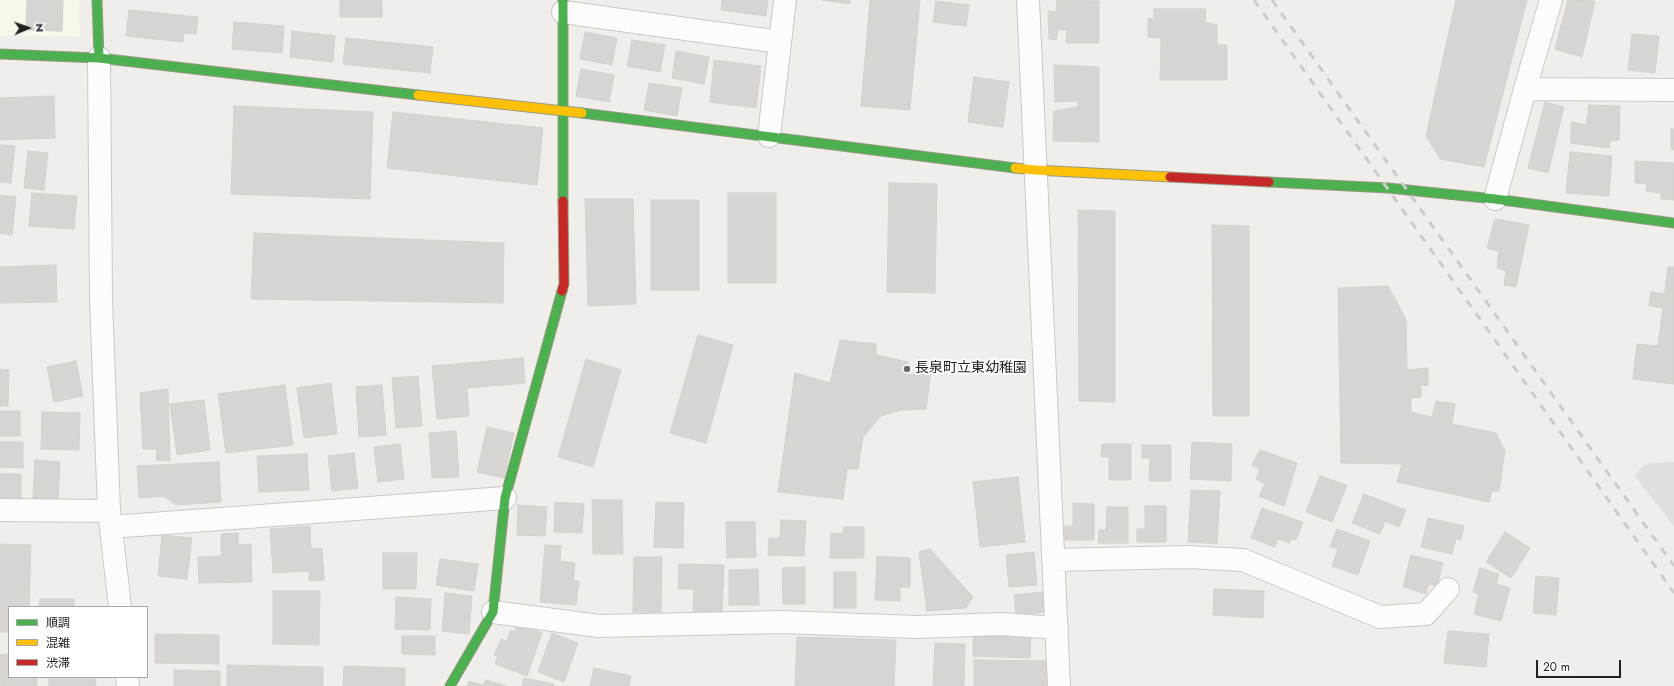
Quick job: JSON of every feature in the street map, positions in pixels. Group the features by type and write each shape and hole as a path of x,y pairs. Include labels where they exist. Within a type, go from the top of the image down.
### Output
{"street":[{"path":"97,0 99,58 101,299 110,519 120,606"},
{"path":"769,136 784,0"},
{"path":"1028,0 1060,686"},
{"path":"1496,199 1525,89 1552,0"},
{"path":"450,686 492,612 505,498 564,284 562,111 563,6 780,42"},
{"path":"0,54 99,58 562,111 1035,170 1388,188 1496,199 1674,223"},
{"path":"1525,89 1674,90"},
{"path":"0,510 110,519 505,498"},
{"path":"1054,560 1188,557 1243,560 1380,617 1426,614 1448,589"},
{"path":"492,612 599,626 782,622 917,627 1002,624 1057,628"}],"shaded area":[{"path":"0,0 79,0 80,37 0,35"},
{"path":"1674,462 1674,526 1634,475 1644,465"}],"building":[{"path":"27,0 63,0 62,31 26,30"},
{"path":"340,0 382,0 382,17 340,17"},
{"path":"722,0 768,0 766,16 721,10"},
{"path":"822,0 850,0 850,4"},
{"path":"870,0 920,0 910,110 861,106"},
{"path":"1057,0 1099,1 1099,43 1066,43 1067,29 1058,30 1056,40 1049,39 1048,11 1056,12"},
{"path":"1456,0 1527,0 1484,167 1440,159 1426,136"},
{"path":"1568,0 1595,1 1582,57 1555,49"},
{"path":"936,1 969,5 966,26 933,22"},
{"path":"1154,9 1206,9 1205,22 1217,25 1217,45 1227,45 1227,80 1160,80 1161,38 1148,37 1148,18 1154,19"},
{"path":"129,10 198,17 196,34 184,33 183,42 126,36"},
{"path":"234,22 284,26 282,53 232,49"},
{"path":"292,31 335,36 333,62 290,57"},
{"path":"585,32 617,38 612,65 580,59"},
{"path":"1632,34 1659,36 1655,73 1628,70"},
{"path":"346,38 433,47 430,73 343,64"},
{"path":"632,40 665,45 660,72 627,66"},
{"path":"676,51 709,57 704,84 672,78"},
{"path":"714,60 761,66 756,108 710,102"},
{"path":"1054,65 1099,67 1099,142 1053,141 1054,111 1078,107 1078,101 1055,102"},
{"path":"581,69 614,75 609,102 576,96"},
{"path":"974,77 1009,82 1003,127 968,122"},
{"path":"649,83 682,88 677,116 644,110"},
{"path":"54,96 55,138 0,140 0,98"},
{"path":"1545,102 1564,107 1548,173 1528,168"},
{"path":"1589,105 1620,106 1619,140 1610,141 1609,148 1571,143 1571,122 1586,125"},
{"path":"234,106 373,112 370,199 231,194"},
{"path":"393,112 543,128 537,185 387,168"},
{"path":"1671,129 1674,129 1674,150 1671,149"},
{"path":"0,145 15,146 11,183 0,182"},
{"path":"28,151 48,153 44,190 24,188"},
{"path":"1570,152 1612,156 1609,196 1566,193"},
{"path":"1635,161 1674,163 1674,200 1661,199 1661,193 1646,191 1647,184 1635,183"},
{"path":"889,183 937,184 935,293 887,292"},
{"path":"32,193 77,196 74,229 29,226"},
{"path":"728,193 776,193 776,283 728,283"},
{"path":"0,195 16,197 12,235 0,233"},
{"path":"585,199 633,199 636,304 588,306"},
{"path":"651,200 699,200 699,290 651,290"},
{"path":"1078,210 1115,211 1115,402 1079,401"},
{"path":"1495,219 1529,225 1516,287 1504,285 1506,271 1497,268 1499,251 1487,248"},
{"path":"1212,225 1249,226 1249,416 1213,416"},
{"path":"254,233 504,243 503,303 251,299"},
{"path":"56,265 57,302 0,303 0,267"},
{"path":"1668,267 1674,267 1674,384 1633,379 1637,344 1658,346"},
{"path":"1388,286 1406,319 1407,370 1428,368 1428,386 1421,385 1421,397 1411,398 1411,412 1432,417 1436,401 1455,404 1452,424 1496,433 1505,451 1499,491 1492,491 1489,502 1397,482 1402,464 1341,463 1338,288"},
{"path":"1651,292 1665,294 1663,308 1649,306"},
{"path":"698,335 733,345 706,443 670,433"},
{"path":"840,340 876,344 876,355 908,362 909,375 931,372 926,409 901,410 881,416 863,437 858,469 847,469 843,499 778,492 795,373 830,383"},
{"path":"523,358 525,383 467,388 469,416 437,419 432,366"},
{"path":"586,359 621,370 593,467 558,457"},
{"path":"76,361 83,396 54,402 47,367"},
{"path":"0,369 9,370 8,406 0,406"},
{"path":"418,376 422,426 396,428 392,378"},
{"path":"331,383 337,434 304,438 297,388"},
{"path":"285,385 293,445 226,453 218,394"},
{"path":"382,385 386,435 359,437 356,387"},
{"path":"168,389 170,461 156,460 157,449 143,449 140,393"},
{"path":"204,400 210,450 177,455 170,404"},
{"path":"0,411 20,411 20,436 0,436"},
{"path":"42,412 80,413 79,450 41,449"},
{"path":"487,427 514,433 504,478 477,472"},
{"path":"456,431 459,477 432,478 429,433"},
{"path":"0,442 23,442 23,468 0,467"},
{"path":"1192,442 1232,444 1231,481 1190,479"},
{"path":"400,444 404,479 378,482 374,447"},
{"path":"1102,444 1131,444 1131,480 1109,480 1109,457 1101,457"},
{"path":"1142,445 1171,445 1171,481 1149,481 1150,458 1142,458"},
{"path":"1260,450 1297,463 1284,506 1259,496 1265,484 1256,479 1260,470 1252,465"},
{"path":"354,453 358,488 332,491 328,456"},
{"path":"307,454 309,490 259,492 257,456"},
{"path":"35,460 60,462 58,500 33,498"},
{"path":"219,462 221,502 176,505 164,496 139,498 137,466"},
{"path":"0,474 21,474 21,500 0,499"},
{"path":"1320,476 1347,485 1332,522 1306,512"},
{"path":"1018,477 1025,542 980,547 973,482"},
{"path":"1191,490 1220,491 1217,544 1188,542"},
{"path":"1364,494 1406,510 1399,527 1385,521 1380,534 1352,523"},
{"path":"592,500 622,500 623,554 593,554"},
{"path":"555,502 584,504 582,533 554,532"},
{"path":"656,502 684,503 683,548 654,547"},
{"path":"1073,503 1094,504 1094,540 1064,540 1065,526 1073,526"},
{"path":"518,505 547,507 545,536 517,535"},
{"path":"1145,506 1166,506 1166,542 1137,542 1137,529 1145,529"},
{"path":"1107,507 1128,507 1128,543 1098,543 1099,530 1106,530"},
{"path":"1262,508 1303,522 1296,540 1291,539 1290,543 1278,539 1275,547 1251,538"},
{"path":"1428,518 1464,526 1461,540 1456,538 1452,554 1421,547"},
{"path":"781,520 806,521 804,556 768,555 769,538 780,538"},
{"path":"726,522 755,522 756,557 727,558"},
{"path":"310,526 311,549 322,548 324,580 309,581 309,571 273,573 270,529"},
{"path":"844,527 864,527 864,558 830,558 831,533 843,534"},
{"path":"1337,529 1370,541 1358,575 1332,566 1338,549 1330,547"},
{"path":"1505,532 1530,548 1511,578 1486,562"},
{"path":"238,533 238,545 251,544 252,582 199,583 198,557 221,556 221,534"},
{"path":"162,535 192,538 187,579 158,576"},
{"path":"0,544 31,545 29,606 8,606 8,632 0,632"},
{"path":"545,545 561,546 560,561 575,563 573,581 579,581 576,605 540,602"},
{"path":"930,549 973,597 966,608 927,611 919,552"},
{"path":"1034,552 1037,585 1009,587 1006,555"},
{"path":"383,553 417,553 416,589 383,589"},
{"path":"1411,555 1443,563 1437,586 1429,584 1426,594 1403,587"},
{"path":"877,556 910,558 910,587 900,587 900,601 875,600"},
{"path":"634,557 662,557 661,612 633,612"},
{"path":"440,559 478,564 474,591 436,585"},
{"path":"679,564 724,565 722,613 693,612 694,589 678,589"},
{"path":"805,567 805,604 783,604 782,568"},
{"path":"1480,568 1499,574 1496,584 1510,588 1501,621 1474,614 1479,594 1473,592"},
{"path":"758,569 759,605 729,605 729,570"},
{"path":"834,572 856,572 856,608 834,608"},
{"path":"1536,576 1559,578 1556,615 1533,613"},
{"path":"1214,589 1264,591 1263,618 1213,615"},
{"path":"273,591 320,591 319,645 273,644"},
{"path":"1042,592 1044,612 1016,615 1014,595"},
{"path":"445,593 472,596 469,634 442,631"},
{"path":"396,597 431,599 430,630 395,629"},
{"path":"40,599 74,599 74,606 39,606"},
{"path":"517,623 542,633 527,676 495,664 498,656 494,655 501,639 507,641 511,630 515,632"},
{"path":"973,631 1031,632 1030,658 973,656"},
{"path":"1448,631 1489,634 1486,667 1444,663"},
{"path":"552,633 578,643 564,682 538,672"},
{"path":"155,634 219,635 219,664 155,663"},
{"path":"402,636 435,636 435,655 402,654"},
{"path":"797,637 896,640 894,686 795,686"},
{"path":"935,643 965,644 964,686 933,686"},
{"path":"8,654 8,678 37,678 37,686 1,686 0,655"},
{"path":"974,660 1052,661 1052,686 974,686"},
{"path":"227,665 323,667 323,686 227,686"},
{"path":"344,666 405,668 405,686 343,686"},
{"path":"594,668 631,676 629,686 590,686"},
{"path":"174,670 220,671 220,686 174,686"},
{"path":"49,678 95,678 96,686 49,686"},
{"path":"524,678 554,684 554,686 522,686"},
{"path":"486,680 506,686 467,686 469,681 483,685"}],"railway":[{"path":"1254,0 1674,593"},
{"path":"1272,0 1674,566"}],"traffic: fast":[{"path":"97,0 99,58"},
{"path":"563,0 563,201"},
{"path":"0,54 99,58 418,95"},
{"path":"582,113 1015,168"},
{"path":"1269,182 1388,188 1495,199 1674,223"},
{"path":"450,686 493,612 505,498 562,291"}],"traffic: slow":[{"path":"418,95 582,113"},
{"path":"1015,168 1170,177"}],"traffic: jam":[{"path":"1170,177 1269,182"},
{"path":"562,291 564,284 563,201"}],"place":[{"name":"長泉町立東幼稚園","path":"907,369"}]}
